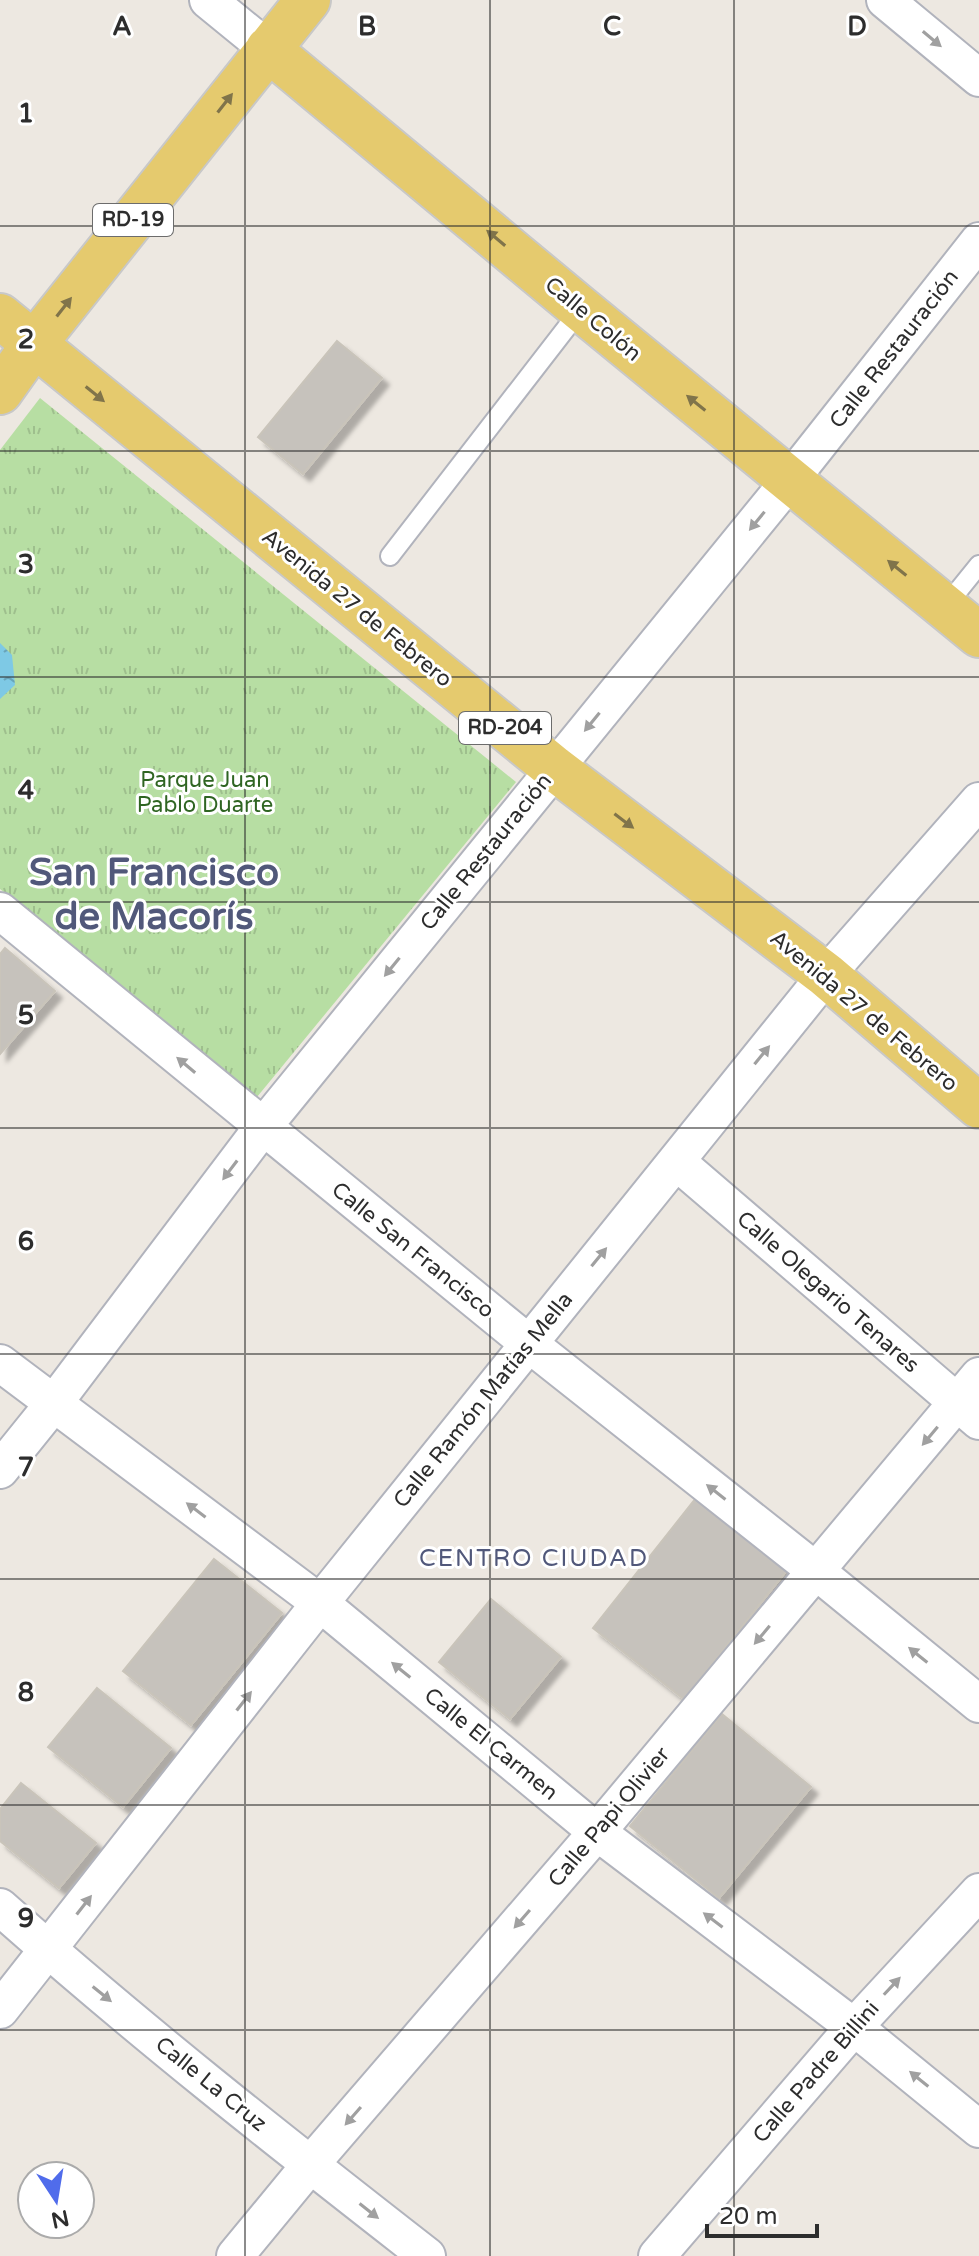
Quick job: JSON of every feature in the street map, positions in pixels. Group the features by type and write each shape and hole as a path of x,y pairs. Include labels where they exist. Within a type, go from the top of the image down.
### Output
{"main road":[{"name":"RD-19","path":"0,392 34,344 308,0"},
{"name":"Calle Colón","path":"268,49 979,635"},
{"name":"Avenida 27 de Febrero","path":"0,316 554,768 826,975 979,1106"}],"street":[{"name":"Calle Colón","path":"208,0 268,49"},
{"path":"885,0 979,78"},
{"name":"Calle Restauración","path":"0,1470 262,1128 790,480 979,241"},
{"name":"Calle Ramón Matías Mella","path":"0,2010 528,1343 826,975 979,801"},
{"name":"Calle San Francisco","path":"0,911 262,1128 979,1704"},
{"name":"Calle Olegario Tenares","path":"677,1162 972,1400"},
{"name":"Calle El Carmen","path":"0,1363 320,1603 597,1832 854,2027 979,2129"},
{"name":"Calle Papi Olivier","path":"235,2256 816,1571 972,1400"},
{"name":"Calle Padre Billini","path":"657,2256 854,2027 979,1892"},
{"name":"Calle La Cruz","path":"0,1907 310,2165 427,2256"}],"lane":[{"path":"390,556 581,309"},
{"path":"945,607 979,565"}],"green space":[{"name":"Parque Juan Pablo Duarte","path":"40,398 516,782 257,1097 0,889 0,450"}],"water":[{"path":"0,643 12,655 15,685 0,699"}],"building":[{"path":"337,341 382,378 303,474 258,437"},
{"path":"5,948 55,991 0,1054 0,954"},
{"path":"696,1498 787,1570 684,1699 593,1628"},
{"path":"214,1559 282,1613 191,1725 123,1671"},
{"path":"491,1599 561,1657 510,1719 439,1662"},
{"path":"97,1688 171,1748 123,1807 48,1747"},
{"path":"722,1714 811,1787 719,1898 630,1826"},
{"path":"21,1783 96,1843 59,1888 0,1841 0,1809"}],"district":[{"name":"San Francisco de Macorís","path":"154,895"},
{"name":"CENTRO CIUDAD","path":"534,1558"}]}
